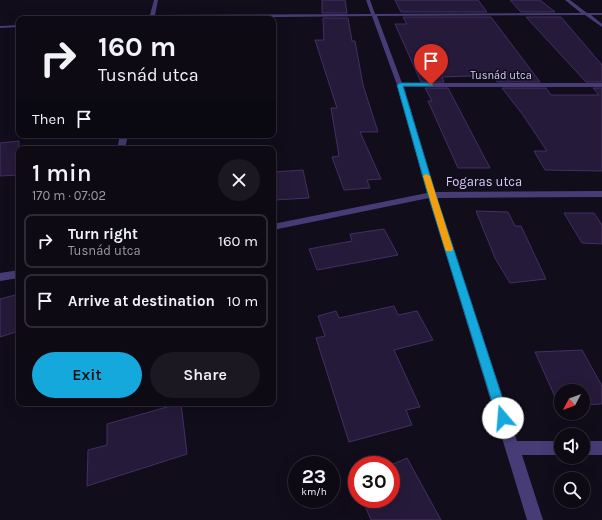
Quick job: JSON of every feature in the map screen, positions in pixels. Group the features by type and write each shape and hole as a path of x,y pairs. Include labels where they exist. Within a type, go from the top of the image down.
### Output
{"street":[{"path":"151,16 156,0"},
{"path":"368,0 400,85 432,195 535,520"},
{"path":"567,0 602,26"},
{"path":"262,16 602,14"},
{"path":"0,27 16,26"},
{"name":"Tusnád utca","path":"400,85 602,85"},
{"name":"Fogaras utca","path":"276,226 432,195 602,194"},
{"path":"0,277 16,274"},
{"path":"512,448 554,448"},
{"path":"590,448 602,448"}],"building":[{"path":"322,0 345,0 347,13 322,13"},
{"path":"395,0 478,0 487,12 401,12"},
{"path":"510,0 540,0 555,12 521,12"},
{"path":"403,17 491,17 540,82 497,82 494,77 471,76 442,77 444,82 421,82 395,24 407,24"},
{"path":"526,17 561,17 602,65 602,82 586,82"},
{"path":"323,18 348,18 352,41 355,41 363,85 378,132 360,132 381,179 367,180 370,188 344,190 332,157 339,156 331,108 337,108 315,40 324,40"},
{"path":"425,88 448,88 490,168 458,168 428,101 432,101"},
{"path":"502,88 546,88 551,95 599,95 593,88 602,88 602,171 545,170 534,151 547,151 523,115"},
{"path":"19,141 19,146 16,146 16,175 0,176 0,143"},
{"path":"303,170 309,198 276,200 276,172"},
{"path":"476,211 508,212 515,226 521,226 546,279 510,283 495,258"},
{"path":"564,213 594,213 602,225 602,244 582,243"},
{"path":"384,229 398,255 317,270 309,249 352,241 350,234"},
{"path":"16,295 16,332 0,337 0,299"},
{"path":"394,306 398,315 417,311 433,340 394,350 420,407 406,410 412,425 349,442 316,338 325,336 318,316 336,311 339,318"},
{"path":"582,350 602,386 602,404 590,405 590,384 554,384 554,395 535,352"},
{"path":"170,406 181,406 187,454 87,486 88,450 107,445 107,424"},
{"path":"407,458 441,520 371,520 366,508 400,508 400,461"}],"slow traffic":[{"path":"426,176 449,249"}],"route":[{"path":"431,85 400,85 432,195 503,418"}]}
